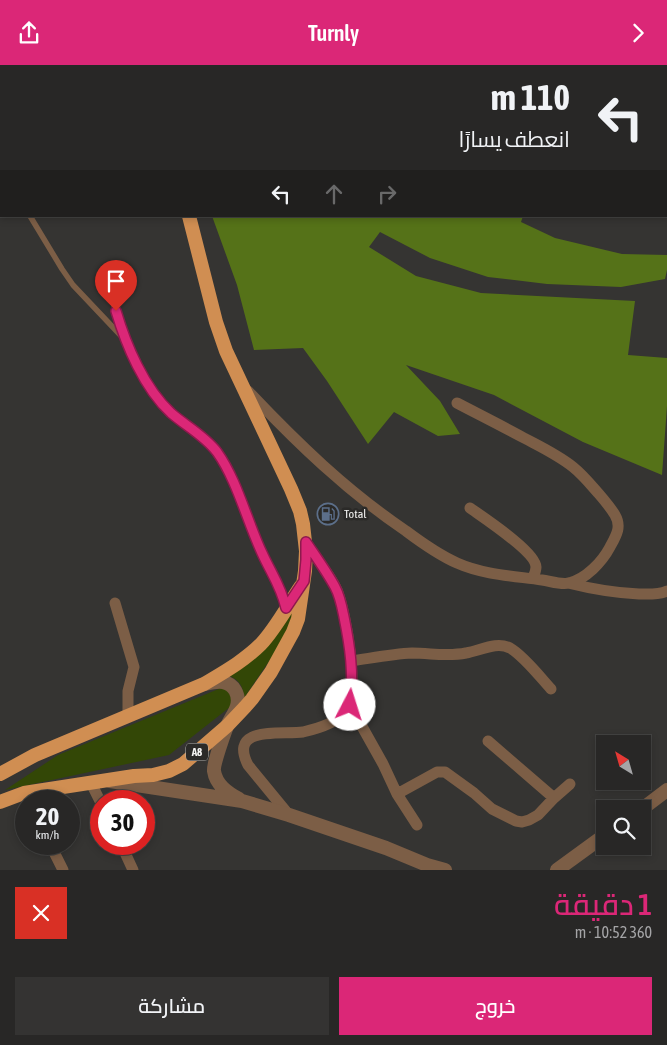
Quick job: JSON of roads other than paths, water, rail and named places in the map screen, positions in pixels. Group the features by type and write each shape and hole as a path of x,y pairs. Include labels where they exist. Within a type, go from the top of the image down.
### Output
{"highway":[{"name":"A8","path":"60,790 134,776 154,775 169,771 183,764 227,726 256,695 294,632 298,619 306,560 305,533 300,511 226,351 216,322 189,217"},
{"name":"A8","path":"0,774 35,755 204,684 239,663 268,636 304,581"},
{"name":"A8","path":"0,802 15,799"}],"street":[{"path":"244,387 286,431 330,472 384,516 429,548 450,560 468,567 505,575 568,583 620,593 653,594 667,591"},
{"path":"457,403 549,451 573,467 595,489 616,516 618,522 617,533 604,558 582,577 568,583"},
{"path":"470,508 531,556 536,567 533,578"},
{"path":"289,815 248,765 244,756 246,742 254,735 302,732 334,721 350,705 352,691 351,661 347,632 339,597 336,588 306,542"},
{"path":"115,603 134,667 128,691 128,716"},
{"path":"351,661 403,653 451,655 501,645 521,657 551,689"},
{"path":"204,684 222,682 232,687 238,698 237,707 227,726 214,769 223,788 242,801"},
{"path":"350,705 383,764 397,794 418,825"},
{"path":"488,741 554,798"},
{"path":"397,794 437,772 445,772 492,809 522,822 538,815 570,784"},
{"path":"99,790 98,782 242,801 289,815 445,870"},
{"path":"651,802 667,790"},
{"path":"557,870 596,842"},
{"path":"56,855 63,870"},
{"path":"126,855 133,870"}],"lane":[{"path":"31,217 73,285 126,342"},
{"path":"104,275 126,342 148,384 173,415 207,441 224,463 262,553 281,589 286,608"}],"place":[{"name":"Total","path":"328,514"}]}
